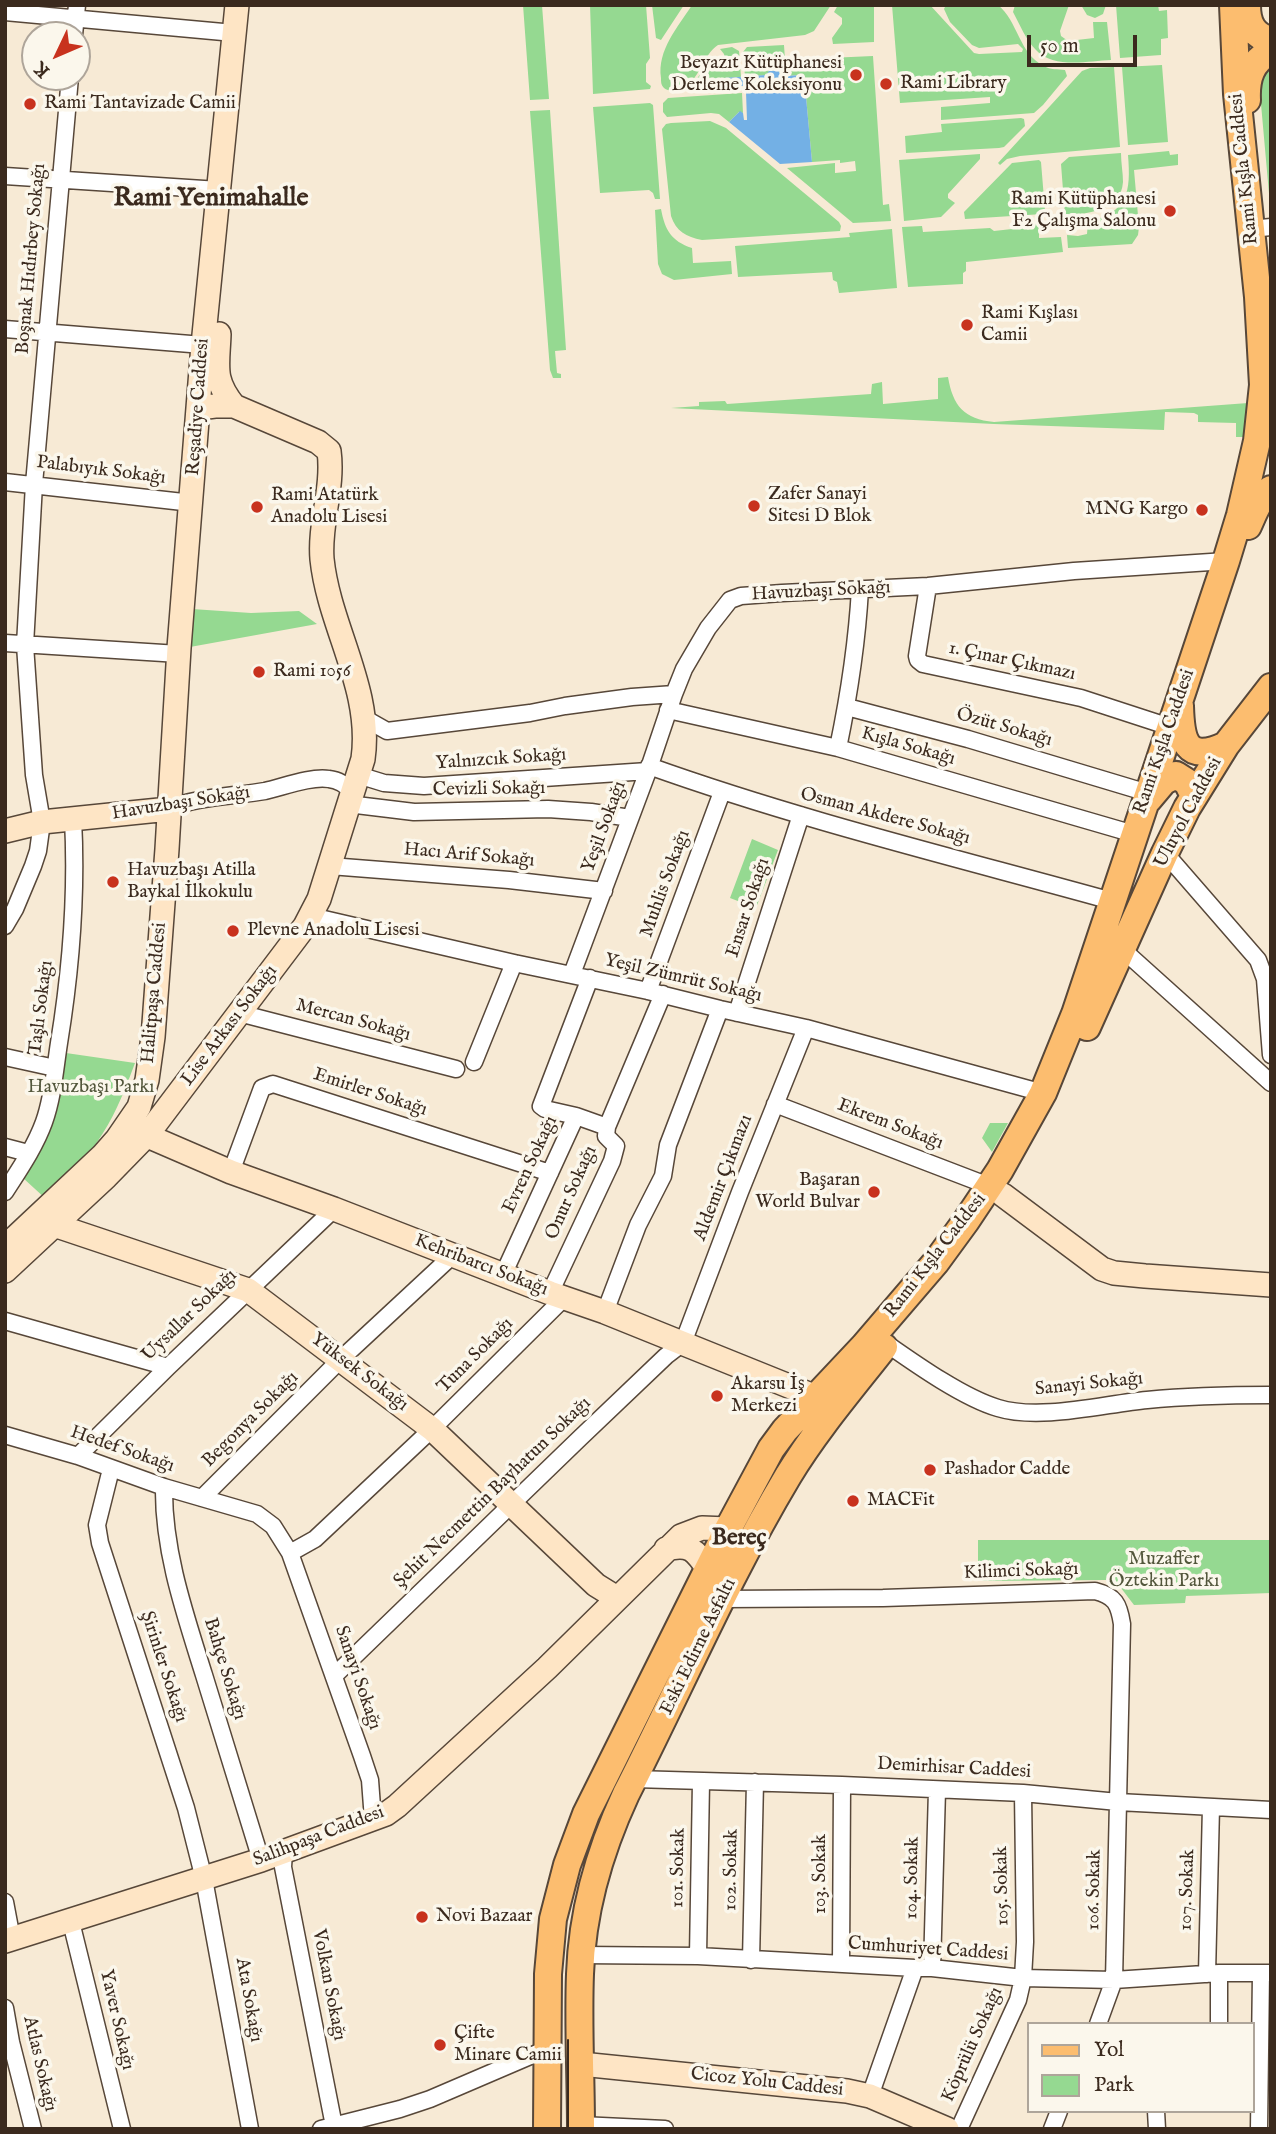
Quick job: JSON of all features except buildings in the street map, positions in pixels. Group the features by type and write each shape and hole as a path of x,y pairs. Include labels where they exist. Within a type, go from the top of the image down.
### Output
{"main road":[{"name":"Reşadiye Caddesi","path":"234,406 222,392 218,373 225,191 237,5"},
{"name":"Reşadiye Caddesi","path":"169,809 203,345 249,5"},
{"name":"Rami Kışla Caddesi","path":"996,1191 1012,1150 1043,1093 1075,1014 1226,561 1248,482 1261,412 1258,302 1261,228 1248,189 1237,94 1233,5"},
{"path":"1247,5 1248,19 1254,32 1271,40"},
{"path":"1248,189 1252,162 1248,78 1258,59 1271,51"},
{"path":"1258,302 1271,348"},
{"path":"199,408 234,406"},
{"name":"Lise Arkası Sokağı","path":"137,1131 178,1096 311,916 330,866 365,742 364,718 352,668 330,599 322,556 329,451 318,442 234,406"},
{"path":"1226,561 1265,493 1271,489"},
{"name":"Uluyol Caddesi","path":"1122,949 1194,796 1226,745 1271,687"},
{"path":"1180,698 1181,729 1185,744 1191,749 1208,752 1226,745"},
{"path":"1146,799 1164,781 1176,775 1187,782 1194,796"},
{"name":"Havuzbaşı Sokağı","path":"5,831 42,822 169,809"},
{"name":"Halitpaşa Caddesi","path":"5,1271 130,1155 147,1080 153,1037 169,809"},
{"name":"Rami Kışla Caddesi","path":"816,1396 870,1339 996,1191 1047,1118 1122,949"},
{"path":"147,1080 167,1093 178,1096"},
{"name":"Halitpaşa Caddesi","path":"8,1238 102,1156 137,1131"},
{"name":"Kehribarcı Sokağı","path":"137,1131 231,1172 605,1312 816,1396"},
{"path":"996,1191 1101,1269 1144,1276 1271,1285"},
{"name":"Eski Edirne Asfaltı","path":"581,2127 581,1955 598,1866 612,1827 758,1529 789,1475 808,1445 887,1344 951,1268 996,1191"},
{"name":"Yüksek Sokağı","path":"54,1225 248,1290 432,1429 596,1586 617,1598"},
{"name":"Eski Edirne Asfaltı","path":"547,2129 548,1974 553,1919 577,1836 728,1529 776,1440 816,1396"},
{"name":"Salihpaşa Caddesi","path":"9,1940 204,1879 373,1820 397,1806 547,1668 681,1536 702,1528 728,1529"},
{"path":"728,1529 758,1529"},
{"path":"666,1549 679,1546 690,1548 708,1569"},
{"path":"558,1896 564,1943 581,1955"},
{"name":"Cicoz Yolu Caddesi","path":"581,2064 847,2091 870,2096 947,2129"}],"street":[{"path":"5,12 234,33"},
{"name":"Boşnak Hıdırbey Sokağı","path":"5,926 33,866 42,822 34,775 25,645 34,484 69,91"},
{"path":"5,176 225,191"},
{"path":"5,329 203,345"},
{"name":"Palabıyık Sokağı","path":"5,482 192,502"},
{"name":"Havuzbaşı Sokağı","path":"674,694 684,669 708,628 730,600 741,596 928,586 1074,571 1226,561"},
{"name":"1. Çınar Çıkmazı","path":"928,586 916,656 923,664 1081,698 1170,727"},
{"path":"838,748 857,637 860,589"},
{"path":"5,643 179,654"},
{"path":"364,718 387,731 530,713 632,696 674,694"},
{"name":"Yeşil Sokağı","path":"572,974 674,694"},
{"name":"Özüt Sokağı","path":"847,707 968,739 1146,799"},
{"name":"Kışla Sokağı","path":"668,710 838,748 1134,834"},
{"path":"355,782 387,731"},
{"name":"Yalnızcık Sokağı","path":"355,782 424,786 648,769"},
{"name":"Osman Akdere Sokağı","path":"648,769 801,815 1112,901"},
{"name":"Havuzbaşı Sokağı","path":"169,809 319,778 355,782"},
{"name":"Cevizli Sokağı","path":"355,782 414,812 548,810 591,812 630,818"},
{"name":"Muhlis Sokağı","path":"656,992 722,792"},
{"name":"Ensar Sokağı","path":"737,1013 801,815"},
{"name":"Taşlı Sokağı","path":"5,1192 44,1121 55,1068 63,1017 76,884 73,818"},
{"path":"1165,853 1258,960 1265,979 1271,1055"},
{"name":"Hacı Arif Sokağı","path":"330,866 509,880 604,891"},
{"name":"Yeşil Zümrüt Sokağı","path":"311,916 806,1028 1043,1093"},
{"path":"1122,949 1271,1083"},
{"path":"474,1062 514,963"},
{"name":"Evren Sokağı","path":"503,1275 576,1116 545,1110 541,1106 590,978"},
{"name":"Onur Sokağı","path":"557,1296 612,1161 616,1146 606,1136 607,1127 656,992"},
{"path":"605,1312 638,1225 663,1177 668,1145 720,1009"},
{"name":"Mercan Sokağı","path":"239,1013 456,1069"},
{"name":"Aldemir Çıkmazı","path":"683,1343 806,1028"},
{"path":"5,1057 55,1068"},
{"name":"Emirler Sokağı","path":"231,1172 262,1088 273,1084 550,1173"},
{"name":"Ekrem Sokağı","path":"775,1104 996,1191"},
{"path":"576,1116 607,1127"},
{"path":"5,1147 28,1153"},
{"name":"Uysallar Sokağı","path":"78,1457 334,1209"},
{"name":"Begonya Sokağı","path":"202,1499 341,1359 453,1255"},
{"name":"Tuna Sokağı","path":"290,1553 315,1539 432,1429 557,1296"},
{"path":"5,1321 168,1367"},
{"name":"Şehit Necmettin Bayhatun Sokağı","path":"335,1675 666,1356 683,1343"},
{"name":"Sanayi Sokağı","path":"887,1344 976,1399 1022,1413 1152,1399 1271,1395"},
{"name":"Hedef Sokağı","path":"5,1435 202,1499 257,1514 273,1526 290,1553"},
{"name":"Şirinler Sokağı","path":"111,1469 97,1525 100,1543 186,1808 204,1879"},
{"name":"Bahçe Sokağı","path":"163,1486 164,1524 171,1559 261,1860"},
{"name":"Sanayi Sokağı","path":"290,1553 370,1780 373,1820"},
{"name":"Kilimci Sokağı","path":"723,1599 883,1598 1094,1591 1107,1594 1116,1602 1122,1624 1118,1802"},
{"name":"Demirhisar Caddesi","path":"634,1779 842,1784 1271,1810"},
{"name":"101. Sokak","path":"698,1956 701,1782"},
{"name":"102. Sokak","path":"751,1960 755,1782"},
{"name":"103. Sokak","path":"841,1965 842,1784"},
{"name":"104. Sokak","path":"932,1968 937,1790"},
{"name":"105. Sokak","path":"1023,1793 1023,1978"},
{"name":"106. Sokak","path":"1099,2022 1114,1980 1118,1802"},
{"name":"107. Sokak","path":"1211,1807 1213,1973 1219,2022"},
{"name":"Volkan Sokağı","path":"285,1852 283,1867 328,2127"},
{"name":"Ata Sokağı","path":"204,1879 250,2129"},
{"path":"5,1902 9,1940"},
{"name":"Yaver Sokağı","path":"74,1921 73,1930 122,2129"},
{"name":"Cumhuriyet Caddesi","path":"581,1955 698,1956 932,1968 1023,1978 1114,1980 1213,1973 1266,1973"},
{"path":"870,2096 915,1968"},
{"path":"1259,2129 1266,1973"},
{"name":"Köprülü Sokağı","path":"959,2129 1018,2000 1023,1978"},
{"name":"Atlas Sokağı","path":"5,2008 8,2043 33,2129"},
{"path":"328,2127 430,2099 549,2048"},
{"path":"581,2127 665,2129"}],"green space":[{"path":"523,5 542,5 549,99 530,100"},
{"path":"590,5 646,5 650,58 646,64 646,82 651,86 650,89 593,94"},
{"path":"652,5 684,5 661,40 656,38"},
{"path":"692,5 831,5 814,31 805,35 718,45 690,83 680,89 669,90 661,83 662,58 670,39"},
{"path":"838,5 874,5 874,42 833,44 832,38 842,24 842,18 834,12"},
{"path":"892,5 930,5 974,53 1022,52 1023,49 1018,44 979,48 972,45 950,22 944,9 946,5 998,5 1005,12 1029,54 1044,66 1065,70 1067,76 1034,113 941,120 941,107 990,103 990,97 900,103"},
{"path":"1015,5 1069,5 1060,31 1061,36 1068,41 1094,38 1093,22 1107,22 1111,60 1061,62 1043,56 1023,32 1013,12"},
{"path":"1081,5 1106,5 1103,14 1095,18 1087,15"},
{"path":"1116,5 1158,5 1159,11 1167,10 1168,38 1161,39 1161,55 1120,58"},
{"path":"784,45 785,60 873,56 883,205 889,204 891,221 853,223 787,168 835,163 835,173 856,171 855,161 812,162 804,75 784,76 777,70 769,71 767,75 745,77 743,52 747,47"},
{"path":"732,47 739,51 741,77 696,80 706,66 726,64 720,49"},
{"path":"1271,58 1271,216 1260,72"},
{"path":"1162,65 1168,142 1128,145 1122,67"},
{"path":"1114,67 1120,147 1020,156 1007,159 1000,165 998,163 1082,71"},
{"path":"742,93 743,113 739,112 729,122 719,114 667,117 663,112 663,103 668,98"},
{"path":"653,105 660,199 655,199 649,190 600,193 593,107"},
{"path":"550,110 566,350 555,351 557,373 561,374 561,378 553,378 550,370 530,111"},
{"path":"1024,119 1025,126 1004,147 906,153 905,136 942,132 941,124"},
{"path":"710,121 726,128 839,222 840,231 702,240 682,232 671,216 662,129 671,123"},
{"path":"1169,151 1170,155 1178,154 1178,165 1134,170 1139,227 1138,235 1132,244 1068,248 1067,235 1087,234 1088,221 1112,213 1124,199 1129,180 1128,155"},
{"path":"1121,153 1123,182 1116,200 1102,209 1065,216 1061,164 1069,157"},
{"path":"980,154 980,159 948,194 948,198 955,203 941,217 904,221 899,160"},
{"path":"1039,160 1045,211 1043,214 965,219 964,212 1012,163"},
{"path":"661,209 670,234 692,248 693,263 731,261 732,274 674,280 662,274 658,264 655,210"},
{"path":"1039,224 1039,238 1061,237 1063,252 966,262 963,284 908,287 902,227 922,226 923,232 990,228 994,231 1012,229 1016,225"},
{"path":"892,229 897,288 839,293 832,272 738,277 735,246 850,237 849,233"},
{"path":"948,377 953,396 962,409 975,418 994,422 1248,403 1243,437 1236,437 1236,423 1198,422 1198,415 1194,413 1165,412 1164,430 671,408 699,406 699,402 725,401 727,404 871,394 872,384 882,382 883,404 938,399 938,378"},
{"path":"192,609 251,613 299,611 317,624 190,647"},
{"path":"752,839 778,850 756,908 730,898"},
{"name":"Havuzbaşı Parkı","path":"66,1053 135,1063 117,1108 97,1142 77,1168 46,1199 23,1178 39,1153 53,1121"},
{"path":"990,1123 1008,1123 992,1152 982,1138"},
{"name":"Muzaffer Öztekin Parkı","path":"978,1540 1271,1540 1271,1593 1186,1596 1185,1603 1134,1605 1121,1588 1106,1580 978,1581"}],"water":[{"path":"777,70 784,76 804,75 812,162 780,164 729,122 740,111 744,120 747,120 746,92 785,89 785,83 698,89 694,83 696,80 766,75 769,71"}],"tram line":[{"path":"568,2040 568,2129"}],"place":[{"name":"Beyazıt Kütüphanesi Derleme Koleksiyonu","path":"856,75"},
{"name":"Rami Library","path":"886,84"},
{"name":"Rami Tantavizade Camii","path":"30,104"},
{"name":"Rami Kütüphanesi F2 Çalışma Salonu","path":"1170,211"},
{"name":"Rami Kışlası Camii","path":"967,325"},
{"name":"Zafer Sanayi Sitesi D Blok","path":"754,506"},
{"name":"Rami Atatürk Anadolu Lisesi","path":"257,507"},
{"name":"MNG Kargo","path":"1202,510"},
{"name":"Rami 1056","path":"259,672"},
{"name":"Havuzbaşı Atilla Baykal İlkokulu","path":"113,882"},
{"name":"Plevne Anadolu Lisesi","path":"233,931"},
{"name":"Başaran World Bulvar","path":"874,1192"},
{"name":"Akarsu İş Merkezi","path":"717,1396"},
{"name":"Pashador Cadde","path":"930,1470"},
{"name":"MACFit","path":"853,1501"},
{"name":"Novi Bazaar","path":"422,1917"},
{"name":"Çifte Minare Camii","path":"440,2045"}],"district":[{"name":"Rami Yenimahalle","path":"211,200"},
{"name":"Bereç","path":"739,1539"}]}
